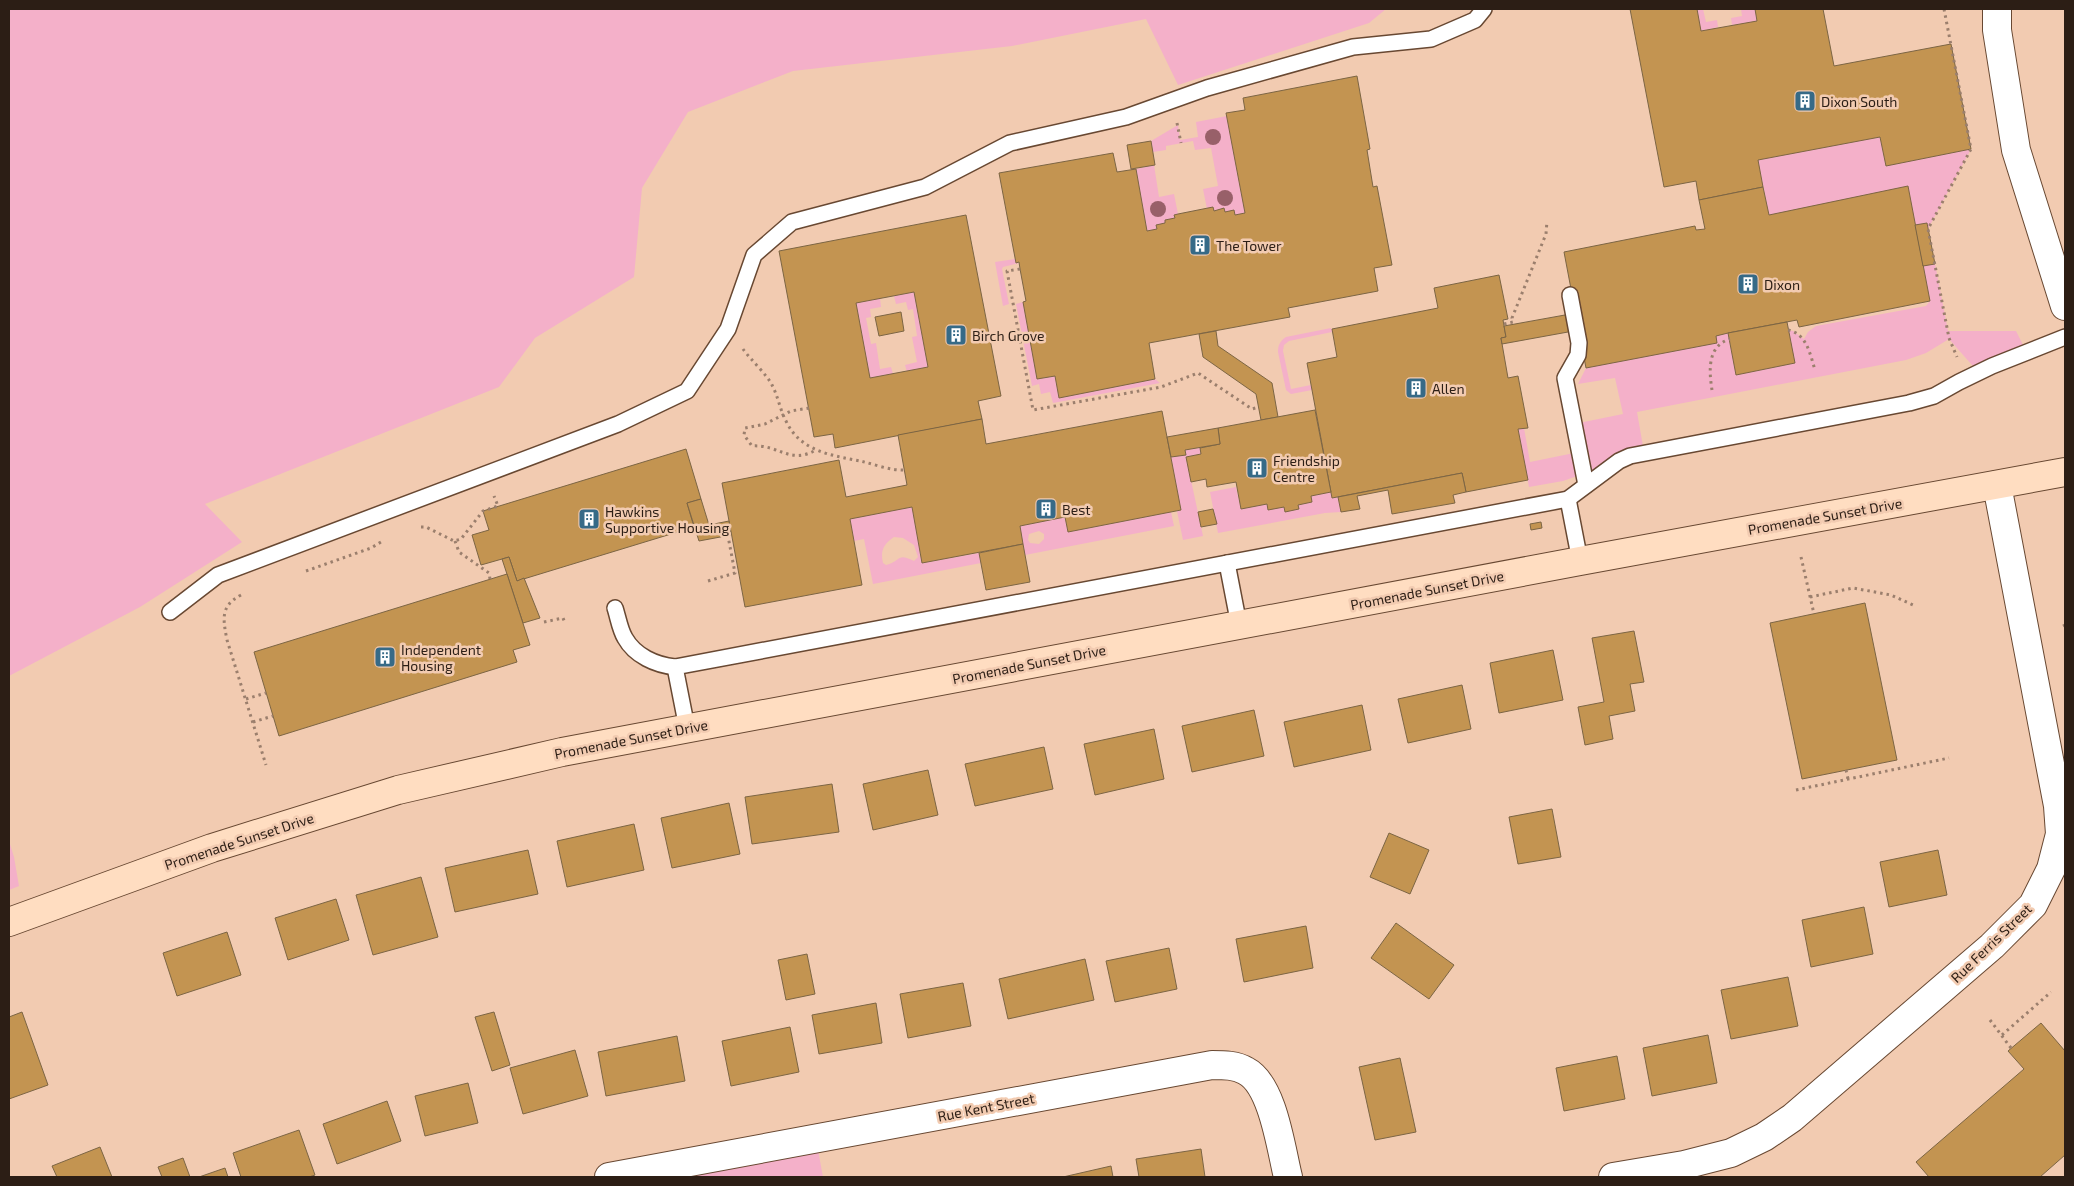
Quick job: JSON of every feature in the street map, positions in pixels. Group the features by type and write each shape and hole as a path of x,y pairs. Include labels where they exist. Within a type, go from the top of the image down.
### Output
{"street":[{"path":"1997,9 1996,30 2016,150 2065,306"},
{"name":"Promenade Sunset Drive","path":"9,922 212,848 398,790 562,752 2065,472"},
{"name":"Rue Ferris Street","path":"1613,1177 1684,1165 1731,1153 1764,1137 1792,1118 1978,958 2033,905 2051,869 2058,843 2060,834 2058,806 1997,485"},
{"name":"Rue Kent Street","path":"609,1177 1212,1065 1228,1065 1247,1071 1260,1083 1268,1096 1288,1177"}],"lane":[{"path":"170,612 218,574 618,424 687,391 728,329 754,255 792,222 926,187 1010,143 1126,117 1207,88 1353,47 1431,39 1475,20 1484,9"},
{"path":"1570,295 1579,343 1578,355 1565,378 1586,485"},
{"path":"615,608 624,638 638,652 645,658 662,666 675,667 1568,499 1618,461 1630,456 1909,404 1934,396 1966,378 2065,337"},
{"path":"1568,499 1580,561"},
{"path":"1227,563 1239,625"},
{"path":"675,667 687,728"}],"path":[{"path":"1944,9 1971,149 1928,229 1949,338 1966,378"},
{"path":"1504,324 1513,322 1512,318 1546,234 1547,221"},
{"path":"1020,269 1007,271 1033,410 1160,387 1198,374 1252,409 1259,408"},
{"path":"728,329 757,368 772,383 783,415 792,433 804,444 824,453 896,471 905,470"},
{"path":"1788,330 1793,331 1804,339 1815,370"},
{"path":"1712,390 1710,367 1712,355 1717,346 1730,340"},
{"path":"809,408 792,411 765,424 745,428 744,435 752,446 762,446 788,456 807,455 816,450"},
{"path":"456,541 461,539 483,511 498,506 487,473"},
{"path":"415,526 426,527 456,541 459,552 489,573 490,579"},
{"path":"708,581 735,573 728,536"},
{"path":"301,573 371,548 386,538"},
{"path":"1801,556 1814,614"},
{"path":"1810,597 1853,588 1891,595 1913,605"},
{"path":"248,592 239,595 229,603 224,612 227,640 266,765"},
{"path":"544,622 563,618 565,623"},
{"path":"246,699 266,693"},
{"path":"253,722 273,716"},
{"path":"1796,790 1949,758"},
{"path":"1846,770 1848,779"},
{"path":"2002,1035 2051,992"},
{"path":"1990,1020 2011,1048"}],"shaded area":[{"path":"9,9 1386,9 1369,23 1178,85 1146,19 1012,46 793,71 688,112 642,188 634,277 535,338 499,387 205,504 242,542 140,607 9,676"},
{"path":"1697,9 1703,9 1706,22 1717,20 1718,27 1701,31"},
{"path":"1741,9 1755,9 1757,21 1732,25 1731,18 1742,16"},
{"path":"1227,116 1245,213 1235,215 1234,210 1225,212 1224,209 1214,211 1213,207 1207,209 1203,189 1218,186 1211,148 1195,150 1193,141 1166,146 1166,150 1153,152 1151,141 1178,125 1180,140 1198,137 1196,122"},
{"path":"1880,137 1886,166 1971,149 1928,229 1915,225 1908,186 1769,215 1758,160"},
{"path":"1154,165 1159,197 1174,194 1178,214 1174,215 1175,218 1165,220 1165,223 1157,229 1147,231 1136,169"},
{"path":"1015,259 1016,263 1019,263 1003,267 1002,269 1009,304 1003,306 995,262"},
{"path":"1935,264 1948,331 2016,331 2027,353 1979,373 1949,339 1926,353 1906,360 1637,412 1644,452 1586,485 1583,474 1563,481 1529,487 1518,429 1524,428 1530,462 1579,452 1574,424 1623,414 1615,378 1578,384 1586,368 1728,333 1736,375 1794,363 1788,330 1793,331 1804,339 1808,332 1816,326 1926,306 1930,301 1923,266"},
{"path":"914,292 928,367 907,372 905,365 917,362 912,337 917,336 913,309 908,310 906,302 896,304 894,296"},
{"path":"880,298 881,307 870,309 871,317 866,318 871,344 876,343 880,369 891,367 893,374 870,378 856,303"},
{"path":"1023,302 1037,379 1055,376 1059,398 1155,379 1160,383 1053,403 1050,392 1041,394 1039,384 1032,386 1016,304"},
{"path":"1331,328 1332,332 1289,341 1284,345 1283,351 1291,389 1311,385 1312,390 1291,394 1286,390 1278,352 1280,343 1286,337"},
{"path":"1200,448 1201,454 1186,457 1203,536 1183,540 1177,511 1181,510 1171,457 1186,455 1185,450"},
{"path":"1236,487 1241,509 1267,504 1268,510 1284,507 1286,512 1299,509 1298,505 1312,502 1311,496 1331,492 1332,498 1338,497 1341,512 1325,513 1218,533 1210,492"},
{"path":"912,507 922,563 979,553 981,563 873,584 864,539 854,541 850,519","holes":["894,537 903,538 914,545 918,557 914,561 902,557 886,565 883,563 882,554 885,545"]},
{"path":"1171,512 1174,526 1025,555 1020,526 1065,517 1068,532","holes":["1039,531 1044,534 1044,539 1039,544 1030,543 1028,540 1029,534"]},
{"path":"9,841 19,886 9,890"},
{"path":"816,1139 823,1177 609,1177"}],"building":[{"name":"Dixon South","path":"1630,9 1697,9 1701,31 1757,21 1755,9 1823,9 1834,66 1951,44 1971,149 1886,166 1880,137 1758,160 1763,187 1699,200 1696,181 1664,187"},
{"name":"The Tower","path":"1357,76 1370,149 1367,150 1373,187 1377,186 1392,265 1374,268 1378,291 1288,308 1290,317 1149,343 1155,379 1059,398 1055,376 1037,379 1023,302 1026,301 1019,262 1016,263 999,173 1113,153 1117,172 1136,169 1147,231 1157,229 1156,225 1165,223 1165,220 1175,218 1174,215 1213,207 1214,211 1224,208 1225,212 1234,210 1235,215 1245,213 1226,113 1245,110 1243,98"},
{"path":"1151,141 1155,165 1131,169 1127,145"},
{"name":"Dixon","path":"1908,186 1930,301 1799,327 1797,320 1728,333 1716,336 1717,343 1586,368 1564,252 1695,226 1696,230 1705,229 1699,200 1763,187 1769,215"},
{"name":"Birch Grove","path":"966,215 1001,396 978,401 982,419 835,448 833,434 814,437 779,251","holes":["914,292 928,367 870,378 856,303"]},
{"path":"1927,223 1935,264 1923,266 1915,225"},
{"name":"Allen","path":"1499,275 1508,319 1503,320 1506,337 1501,338 1508,378 1518,376 1528,428 1518,429 1528,480 1466,492 1462,473 1332,498 1307,363 1337,357 1332,329 1438,308 1434,288"},
{"path":"901,312 904,331 879,336 875,317"},
{"path":"1576,313 1579,330 1502,344 1501,338 1506,337 1504,326"},
{"path":"1787,322 1795,363 1736,375 1728,333"},
{"path":"1216,331 1218,346 1272,383 1278,417 1261,420 1256,394 1203,357 1199,334"},
{"name":"Friendship Centre","path":"1315,410 1331,492 1311,496 1312,502 1298,505 1299,509 1285,512 1284,507 1268,510 1267,504 1241,509 1236,482 1207,487 1206,479 1191,482 1186,457 1201,454 1200,448 1220,444 1218,428"},
{"name":"Best","path":"1162,411 1181,510 1068,532 1065,517 1020,526 1023,544 922,563 912,507 850,519 862,585 745,607 722,483 839,460 846,497 907,485 898,435 982,419 986,444"},
{"path":"1218,428 1220,444 1185,450 1186,455 1171,457 1167,437"},
{"name":"Hawkins Supportive Housing","path":"686,449 701,499 687,503 694,527 517,581 509,557 481,565 472,535 489,530 483,511"},
{"path":"1462,473 1466,492 1453,495 1455,503 1392,514 1388,490 1357,496 1360,509 1341,512 1338,497"},
{"path":"701,499 709,525 729,521 731,535 699,541 687,503"},
{"path":"1213,509 1217,524 1201,527 1198,512"},
{"path":"1541,522 1542,528 1531,530 1530,524"},
{"path":"1023,544 1030,582 986,590 979,553"},
{"path":"509,557 517,581 524,578 540,618 523,623 502,559"},
{"name":"Independent Housing","path":"507,574 530,645 513,650 517,662 279,736 254,652"},
{"path":"1865,603 1897,760 1802,779 1770,623"},
{"path":"1634,631 1644,682 1630,684 1635,711 1609,716 1613,739 1585,745 1578,707 1604,702 1592,638"},
{"path":"1553,650 1563,700 1499,713 1490,663"},
{"path":"1462,685 1471,729 1408,743 1398,699"},
{"path":"1362,705 1371,750 1294,767 1284,722"},
{"path":"1254,710 1264,756 1192,772 1182,726"},
{"path":"1154,729 1164,779 1095,795 1084,744"},
{"path":"1044,747 1053,789 975,806 965,764"},
{"path":"928,770 938,815 873,830 863,784"},
{"path":"832,784 839,832 752,844 745,797"},
{"path":"729,803 740,854 672,868 661,818"},
{"path":"1552,809 1561,857 1518,864 1509,817"},
{"path":"634,824 644,870 567,887 557,841"},
{"path":"1389,833 1429,850 1410,894 1370,877"},
{"path":"528,850 538,894 455,912 445,868"},
{"path":"1938,850 1947,895 1889,907 1880,862"},
{"path":"421,877 438,937 373,955 356,895"},
{"path":"336,899 349,940 288,960 275,918"},
{"path":"1864,907 1873,954 1811,967 1802,920"},
{"path":"1396,923 1454,965 1429,999 1371,958"},
{"path":"1306,926 1313,968 1244,982 1236,939"},
{"path":"227,932 241,975 177,996 163,953"},
{"path":"1169,948 1177,989 1115,1002 1106,961"},
{"path":"807,954 815,994 786,1000 778,960"},
{"path":"1085,959 1094,1000 1008,1019 999,979"},
{"path":"1788,977 1798,1026 1731,1039 1721,990"},
{"path":"963,983 971,1026 908,1038 900,994"},
{"path":"876,1003 882,1043 819,1054 812,1015"},
{"path":"22,1012 48,1085 9,1099 9,1017"},
{"path":"494,1012 510,1065 492,1071 475,1017"},
{"path":"2041,1023 2065,1051 2065,1155 2040,1177 1929,1177 1916,1162 2024,1069 2008,1051"},
{"path":"790,1027 799,1072 731,1086 722,1041"},
{"path":"1708,1035 1717,1083 1652,1096 1643,1048"},
{"path":"677,1036 685,1081 606,1096 598,1052"},
{"path":"575,1050 588,1096 523,1114 510,1068"},
{"path":"1617,1056 1625,1099 1564,1111 1556,1068"},
{"path":"1400,1058 1416,1132 1375,1140 1359,1067"},
{"path":"468,1083 478,1123 425,1136 415,1096"},
{"path":"387,1101 401,1141 337,1164 323,1124"},
{"path":"299,1130 315,1175 309,1177 241,1177 233,1153"},
{"path":"100,1147 112,1177 57,1177 52,1166"},
{"path":"1201,1149 1205,1177 1139,1177 1136,1159"},
{"path":"183,1158 190,1177 162,1177 158,1167"},
{"path":"1111,1166 1113,1177 1063,1177"},
{"path":"225,1168 228,1177 199,1177"}],"place":[{"name":"Dixon South","path":"1805,101"},
{"name":"The Tower","path":"1200,245"},
{"name":"Dixon","path":"1748,284"},
{"name":"Birch Grove","path":"956,335"},
{"name":"Allen","path":"1416,388"},
{"name":"Friendship Centre","path":"1257,468"},
{"name":"Best","path":"1046,509"},
{"name":"Hawkins Supportive Housing","path":"589,519"},
{"name":"Independent Housing","path":"385,657"}]}
